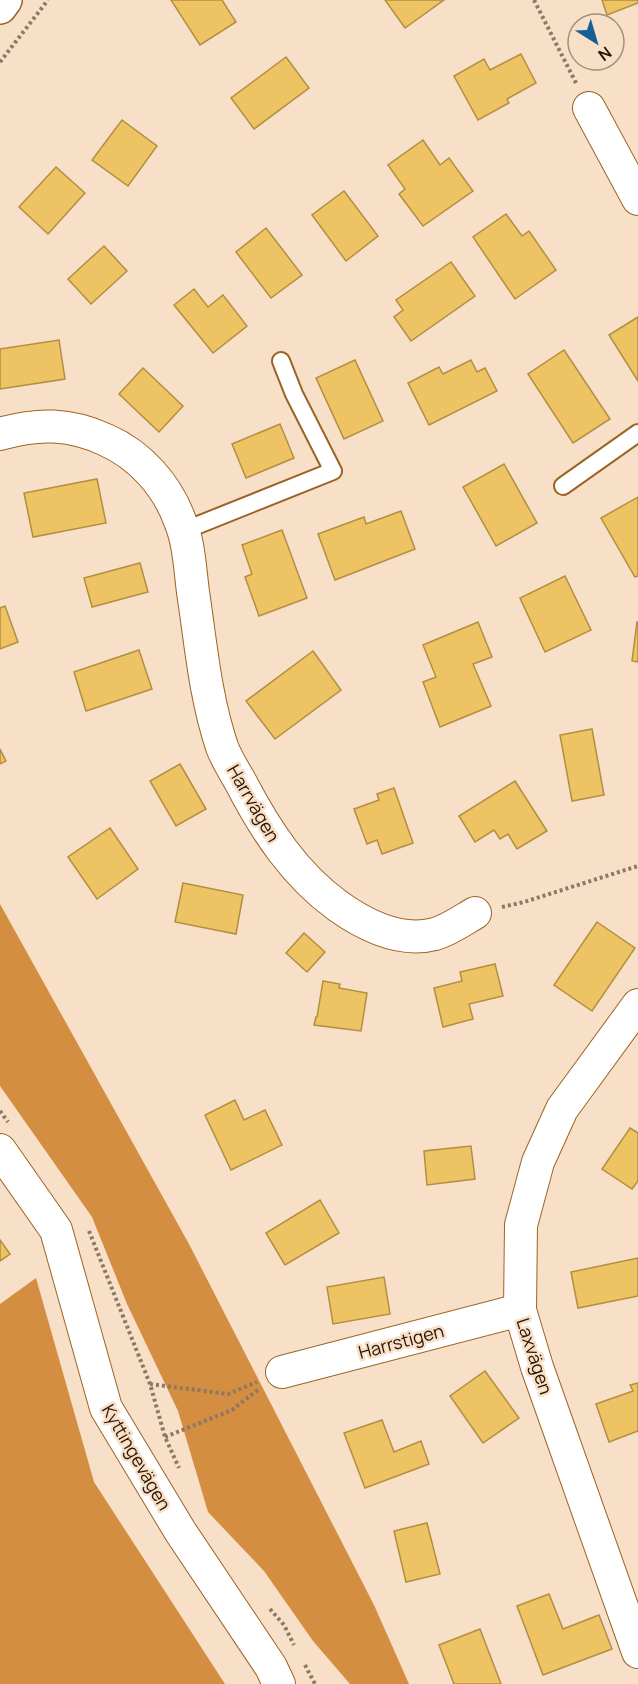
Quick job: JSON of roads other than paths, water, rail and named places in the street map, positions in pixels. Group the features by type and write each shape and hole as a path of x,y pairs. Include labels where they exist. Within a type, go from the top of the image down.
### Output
{"street":[{"path":"0,7 5,0"},
{"path":"589,108 638,200"},
{"name":"Harrvägen","path":"0,434 41,425 95,435 122,447 164,488 183,531 191,571 208,699 223,750 259,819 290,862 323,895 349,914 391,934 412,937 437,933 475,913"},
{"name":"Laxvägen","path":"638,1005 562,1109 538,1162 521,1225 520,1310 537,1367 638,1652"},
{"name":"Kyttingevägen","path":"5,1137 56,1230 106,1408 180,1531 271,1667 279,1684"},
{"name":"Harrstigen","path":"282,1372 520,1310"}],"lane":[{"path":"183,531 333,471 294,394 281,361"},
{"path":"563,486 638,433"}]}
